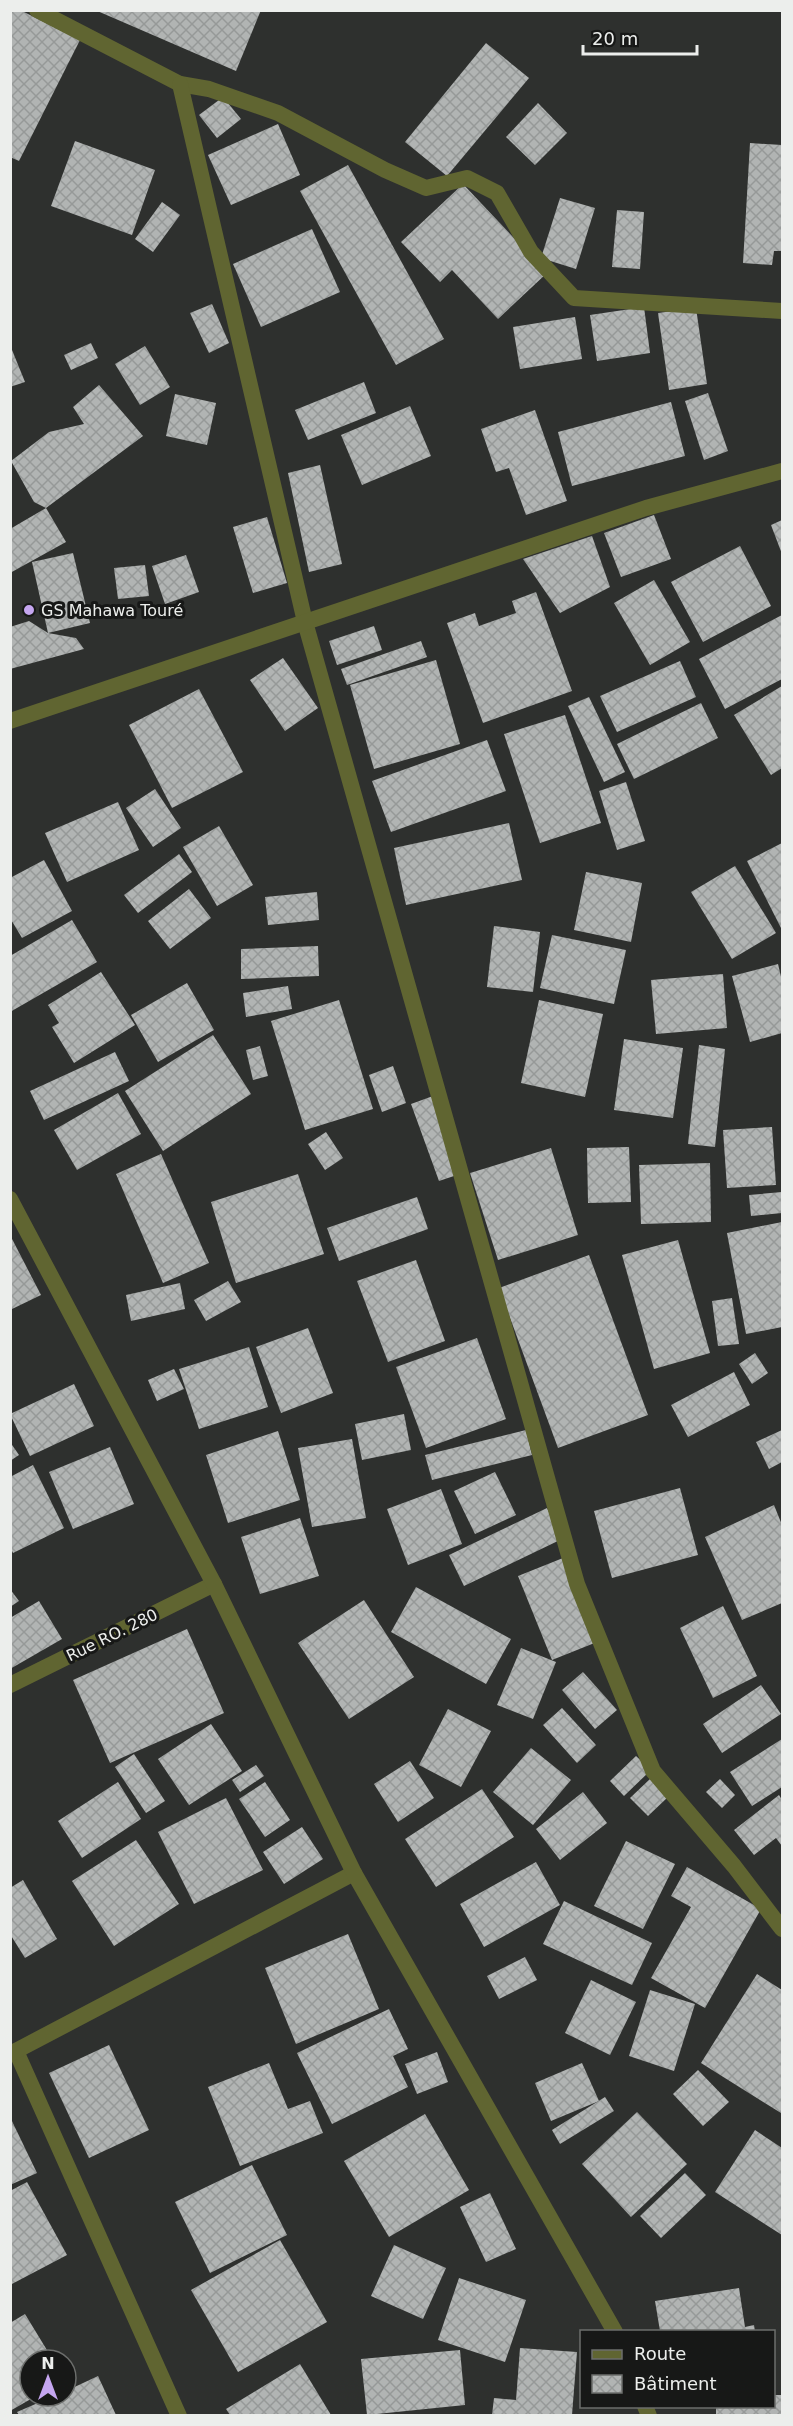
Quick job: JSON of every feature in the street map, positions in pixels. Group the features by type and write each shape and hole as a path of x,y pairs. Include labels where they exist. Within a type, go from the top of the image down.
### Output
{"street":[{"path":"37,10 180,84 209,89 278,113 385,170 426,188 467,178 497,193 531,252 574,298 783,311"},
{"path":"180,84 305,622 577,1584 653,1771 734,1866 783,1929"},
{"path":"10,721 646,508 783,471"},
{"path":"10,1199 214,1584 354,1874 614,2330"},
{"name":"Rue RO. 280","path":"10,1685 214,1584"},
{"path":"179,2415 13,2053 354,1874"}],"building":[{"path":"10,10 20,10 80,40 19,161 10,157"},
{"path":"95,10 261,10 236,71"},
{"path":"486,43 529,78 447,176 405,142"},
{"path":"223,97 241,119 217,138 199,115"},
{"path":"538,103 567,133 535,165 506,137"},
{"path":"278,124 300,175 231,205 208,155"},
{"path":"75,141 155,170 132,235 51,206"},
{"path":"750,143 782,145 782,251 774,251 772,265 743,263"},
{"path":"348,165 444,339 396,365 300,191"},
{"path":"463,184 547,273 498,319 452,270 440,282 401,242"},
{"path":"560,198 595,208 576,269 541,258"},
{"path":"162,202 180,215 153,252 135,239"},
{"path":"617,210 644,212 640,269 612,267"},
{"path":"312,229 340,292 261,327 233,264"},
{"path":"212,304 229,343 209,353 190,313"},
{"path":"644,307 650,353 597,361 590,315"},
{"path":"696,308 707,384 669,390 658,313"},
{"path":"575,317 582,359 520,369 513,327"},
{"path":"91,343 98,358 71,370 64,355"},
{"path":"10,345 25,382 10,387"},
{"path":"145,346 170,387 140,405 115,364"},
{"path":"364,382 376,413 308,440 295,410"},
{"path":"99,385 143,436 46,508 34,502 11,461 49,432 84,424 73,407"},
{"path":"708,393 728,451 704,460 685,401"},
{"path":"175,394 216,403 207,445 166,436"},
{"path":"671,402 685,456 572,486 558,432"},
{"path":"410,406 431,456 362,485 341,435"},
{"path":"535,410 567,501 526,515 509,468 496,472 481,429"},
{"path":"320,465 342,564 309,572 288,473"},
{"path":"46,508 66,542 10,573 10,529"},
{"path":"654,515 671,559 621,577 604,533"},
{"path":"267,517 287,583 253,593 233,527"},
{"path":"782,520 782,554 771,525"},
{"path":"592,536 610,587 560,613 523,559"},
{"path":"740,546 771,606 703,642 671,582"},
{"path":"73,553 90,623 48,633 32,562"},
{"path":"186,555 199,592 165,604 152,566"},
{"path":"145,565 149,596 118,599 114,568"},
{"path":"654,580 690,642 650,665 614,603"},
{"path":"536,592 572,691 483,723 447,623 475,613 479,626 516,613 512,601"},
{"path":"782,615 782,679 725,709 699,659"},
{"path":"29,621 48,633 76,638 84,649 10,669 10,627"},
{"path":"374,626 382,650 337,665 329,641"},
{"path":"421,641 427,657 347,685 341,669"},
{"path":"283,658 318,708 285,731 250,680"},
{"path":"436,660 460,744 374,769 350,685"},
{"path":"680,661 696,697 617,732 600,696"},
{"path":"782,686 782,768 771,775 734,715"},
{"path":"199,689 243,772 172,808 129,725"},
{"path":"589,697 625,772 604,782 568,706"},
{"path":"701,703 718,738 634,779 617,744"},
{"path":"565,715 601,823 540,843 504,734"},
{"path":"487,740 506,791 391,832 372,781"},
{"path":"626,782 645,841 617,850 599,791"},
{"path":"155,789 181,828 153,847 126,808"},
{"path":"118,802 139,850 67,882 45,833"},
{"path":"509,823 522,880 406,905 394,848"},
{"path":"219,826 253,885 217,906 183,847"},
{"path":"782,843 782,930 747,861"},
{"path":"179,854 192,872 138,913 124,895"},
{"path":"44,860 72,911 22,938 10,918 10,878"},
{"path":"735,866 776,933 732,959 691,892"},
{"path":"586,872 642,883 631,942 574,930"},
{"path":"189,889 211,918 170,949 148,921"},
{"path":"317,892 319,920 268,925 265,897"},
{"path":"72,920 97,962 10,1012 10,956"},
{"path":"494,926 540,932 533,992 487,987"},
{"path":"552,935 626,950 614,1004 540,988"},
{"path":"318,946 319,976 241,979 241,949"},
{"path":"778,964 782,981 782,1033 750,1042 732,976"},
{"path":"101,972 135,1025 74,1063 52,1027 59,1023 48,1005"},
{"path":"723,974 727,1028 656,1034 651,980"},
{"path":"187,983 214,1030 158,1062 131,1015"},
{"path":"288,986 292,1009 246,1017 243,993"},
{"path":"339,1000 373,1109 305,1130 271,1021"},
{"path":"539,1000 603,1014 585,1097 521,1083"},
{"path":"213,1035 251,1094 163,1151 125,1091"},
{"path":"624,1039 683,1048 673,1118 614,1110"},
{"path":"699,1045 725,1049 715,1147 688,1144"},
{"path":"260,1046 268,1076 253,1080 246,1050"},
{"path":"115,1052 129,1081 44,1120 30,1091"},
{"path":"393,1066 406,1103 382,1112 369,1075"},
{"path":"118,1093 141,1134 77,1170 54,1130"},
{"path":"433,1096 460,1174 439,1181 411,1104"},
{"path":"772,1127 776,1185 727,1188 723,1130"},
{"path":"326,1132 343,1158 325,1170 308,1144"},
{"path":"629,1147 631,1202 588,1203 587,1148"},
{"path":"551,1148 578,1235 498,1260 470,1173"},
{"path":"161,1154 209,1263 163,1283 116,1174"},
{"path":"710,1163 711,1222 641,1224 639,1165"},
{"path":"298,1174 324,1254 236,1283 211,1202"},
{"path":"782,1192 782,1213 751,1216 749,1195"},
{"path":"417,1197 428,1229 339,1261 327,1228"},
{"path":"782,1222 782,1327 746,1334 727,1233"},
{"path":"10,1235 41,1295 10,1310"},
{"path":"678,1240 710,1353 654,1369 622,1255"},
{"path":"589,1255 648,1415 558,1448 499,1288"},
{"path":"416,1260 445,1341 388,1362 357,1281"},
{"path":"228,1281 241,1302 206,1321 194,1300"},
{"path":"180,1283 185,1309 131,1321 126,1295"},
{"path":"732,1298 739,1344 718,1346 712,1301"},
{"path":"308,1328 333,1393 281,1413 256,1347"},
{"path":"477,1338 506,1419 426,1448 396,1367"},
{"path":"249,1347 268,1407 199,1429 179,1369"},
{"path":"755,1353 768,1373 752,1384 739,1364"},
{"path":"174,1369 184,1389 157,1401 148,1380"},
{"path":"734,1372 750,1405 688,1437 671,1405"},
{"path":"74,1384 94,1426 30,1456 10,1414"},
{"path":"404,1414 411,1450 362,1460 355,1424"},
{"path":"526,1430 532,1455 432,1480 425,1455"},
{"path":"782,1430 782,1462 769,1469 756,1442"},
{"path":"278,1431 300,1500 228,1523 206,1455"},
{"path":"352,1439 366,1518 312,1527 298,1448"},
{"path":"10,1442 19,1455 10,1461"},
{"path":"110,1447 134,1504 73,1529 49,1472"},
{"path":"33,1465 64,1528 13,1553 10,1547 10,1477"},
{"path":"495,1472 516,1515 475,1534 454,1491"},
{"path":"680,1488 698,1555 612,1578 594,1511"},
{"path":"441,1489 462,1544 408,1565 387,1509"},
{"path":"774,1505 782,1525 782,1603 742,1620 705,1537"},
{"path":"547,1508 562,1539 464,1586 449,1555"},
{"path":"300,1518 319,1576 260,1594 241,1537"},
{"path":"563,1558 597,1642 552,1660 518,1576"},
{"path":"416,1587 511,1639 486,1684 391,1632"},
{"path":"10,1589 19,1601 10,1607"},
{"path":"364,1600 414,1677 349,1719 298,1643"},
{"path":"39,1601 62,1639 10,1669 10,1618"},
{"path":"723,1606 757,1676 713,1698 680,1628"},
{"path":"187,1629 224,1713 110,1763 73,1680"},
{"path":"521,1648 556,1662 533,1719 497,1705"},
{"path":"583,1672 617,1710 595,1729 562,1690"},
{"path":"761,1685 781,1714 722,1753 703,1724"},
{"path":"562,1708 596,1745 577,1763 543,1725"},
{"path":"448,1709 491,1731 461,1787 419,1765"},
{"path":"211,1724 242,1771 189,1805 158,1759"},
{"path":"782,1739 782,1787 752,1806 730,1772"},
{"path":"531,1748 571,1780 533,1825 493,1792"},
{"path":"134,1754 165,1801 146,1813 115,1767"},
{"path":"636,1756 651,1770 624,1796 610,1781"},
{"path":"410,1761 434,1798 398,1822 374,1784"},
{"path":"256,1765 264,1776 240,1792 232,1780"},
{"path":"650,1779 668,1797 648,1816 630,1798"},
{"path":"720,1779 735,1795 722,1808 706,1792"},
{"path":"118,1782 141,1819 82,1858 58,1821"},
{"path":"265,1782 290,1820 265,1837 239,1799"},
{"path":"482,1789 514,1837 436,1887 405,1839"},
{"path":"583,1792 607,1823 560,1860 536,1829"},
{"path":"779,1795 782,1800 782,1846 776,1838 754,1855 734,1830"},
{"path":"226,1798 263,1870 194,1904 158,1832"},
{"path":"302,1827 323,1859 284,1884 263,1852"},
{"path":"136,1840 179,1904 114,1946 72,1881"},
{"path":"626,1841 675,1864 643,1929 594,1906"},
{"path":"536,1862 560,1905 484,1947 460,1904"},
{"path":"687,1867 761,1909 705,2008 651,1978 691,1907 671,1896"},
{"path":"23,1880 57,1939 25,1958 10,1934 10,1888"},
{"path":"564,1901 652,1943 632,1985 543,1944"},
{"path":"348,1934 379,2009 296,2044 265,1968"},
{"path":"525,1957 537,1980 499,1999 487,1976"},
{"path":"757,1974 782,1990 781,2113 701,2063"},
{"path":"591,1980 636,2002 610,2055 565,2033"},
{"path":"650,1990 695,2004 674,2071 629,2056"},
{"path":"389,2009 408,2049 393,2056 408,2087 332,2124 297,2053"},
{"path":"109,2045 149,2130 89,2158 49,2073"},
{"path":"437,2052 448,2082 417,2094 405,2064"},
{"path":"269,2063 288,2109 310,2101 323,2133 240,2166 208,2087"},
{"path":"582,2063 599,2101 551,2121 535,2083"},
{"path":"698,2070 729,2102 703,2126 673,2094"},
{"path":"605,2097 614,2111 560,2144 552,2130"},
{"path":"637,2112 687,2164 631,2217 582,2164"},
{"path":"425,2114 469,2190 389,2237 344,2161"},
{"path":"10,2117 37,2173 10,2185"},
{"path":"755,2130 782,2148 782,2235 715,2192"},
{"path":"252,2165 287,2235 210,2273 175,2202"},
{"path":"685,2173 706,2195 661,2238 640,2216"},
{"path":"27,2182 67,2255 10,2285 10,2191"},
{"path":"490,2193 516,2249 486,2262 460,2207"},
{"path":"280,2240 327,2322 238,2372 191,2290"},
{"path":"394,2245 446,2268 423,2319 371,2296"},
{"path":"459,2278 526,2300 505,2362 438,2340"},
{"path":"739,2288 745,2327 754,2325 755,2330 660,2330 655,2301"},
{"path":"25,2314 46,2348 18,2348 18,2406 10,2411 10,2323"},
{"path":"520,2348 577,2352 572,2415 492,2415 494,2398 516,2400"},
{"path":"460,2350 465,2405 367,2415 361,2359"},
{"path":"300,2364 331,2415 230,2415 226,2409"},
{"path":"98,2376 116,2415 19,2415 17,2412 26,2408 78,2408 78,2385"},
{"path":"775,2395 782,2395 782,2415 716,2415 716,2408 775,2408"}],"place":[{"name":"GS Mahawa Touré","path":"29,610"}]}
